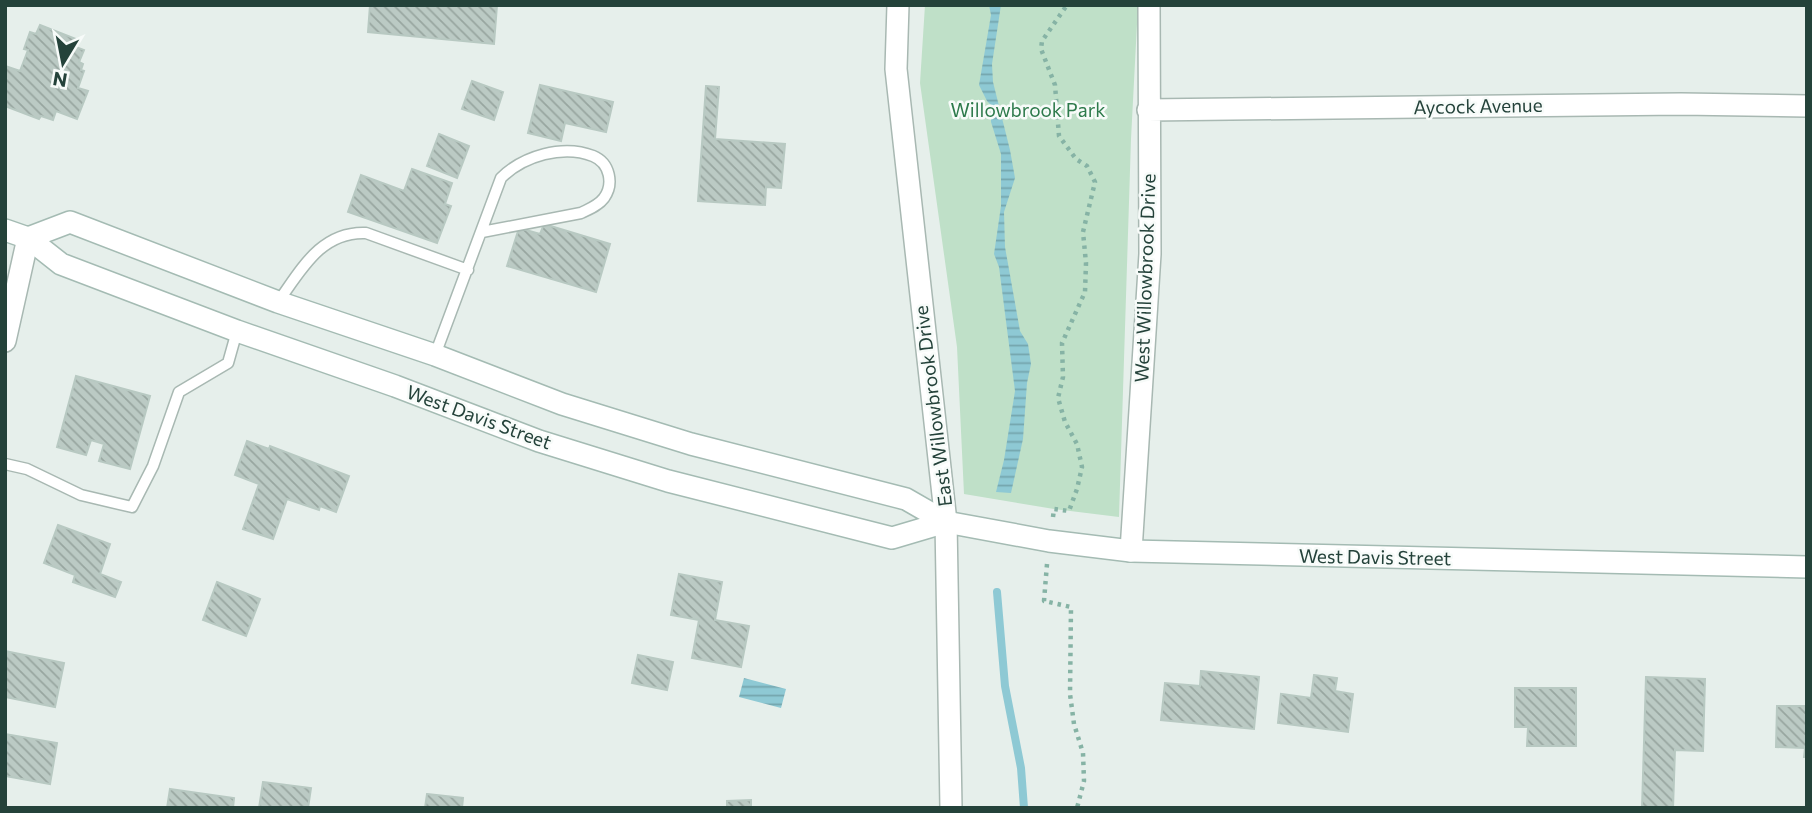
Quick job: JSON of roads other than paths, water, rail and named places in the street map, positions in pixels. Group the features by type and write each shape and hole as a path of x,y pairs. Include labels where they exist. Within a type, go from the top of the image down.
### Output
{"street":[{"name":"East Willowbrook Drive","path":"898,5 896,69 946,522 951,808"},
{"name":"West Willowbrook Drive","path":"1131,551 1150,254 1149,5"},
{"name":"Aycock Avenue","path":"1148,110 1681,104 1807,106"},
{"name":"West Davis Street","path":"28,238 70,222 278,302 435,355 562,404 678,440 906,499 946,522 1049,541 1131,551 1807,567"},
{"name":"West Davis Street","path":"5,230 28,238 61,264 539,441 668,481 892,538 946,522"},
{"path":"5,341 28,238"}],"lane":[{"path":"435,355 501,178 512,166 539,156 561,152 578,152 596,157 607,167 610,180 605,197 595,206 581,213 482,232"},
{"path":"278,302 313,255 335,238 350,232 366,233 468,270"},
{"path":"5,464 27,470 81,495 132,507 153,466 179,392 228,363 237,331"}],"water":[{"path":"989,5 1001,5 992,64 993,82 1015,178 1004,212 1005,247 1020,331 1028,344 1031,364 1023,439 1011,493 996,492 1015,391 999,267 994,254 1001,206 1001,154 991,122 991,105 979,85 991,15"},
{"path":"744,678 786,689 781,708 739,697"}],"waterway":[{"path":"997,592 1005,686 1021,768 1024,808"}],"park label":[{"name":"Willowbrook Park","path":"1028,110"}]}
